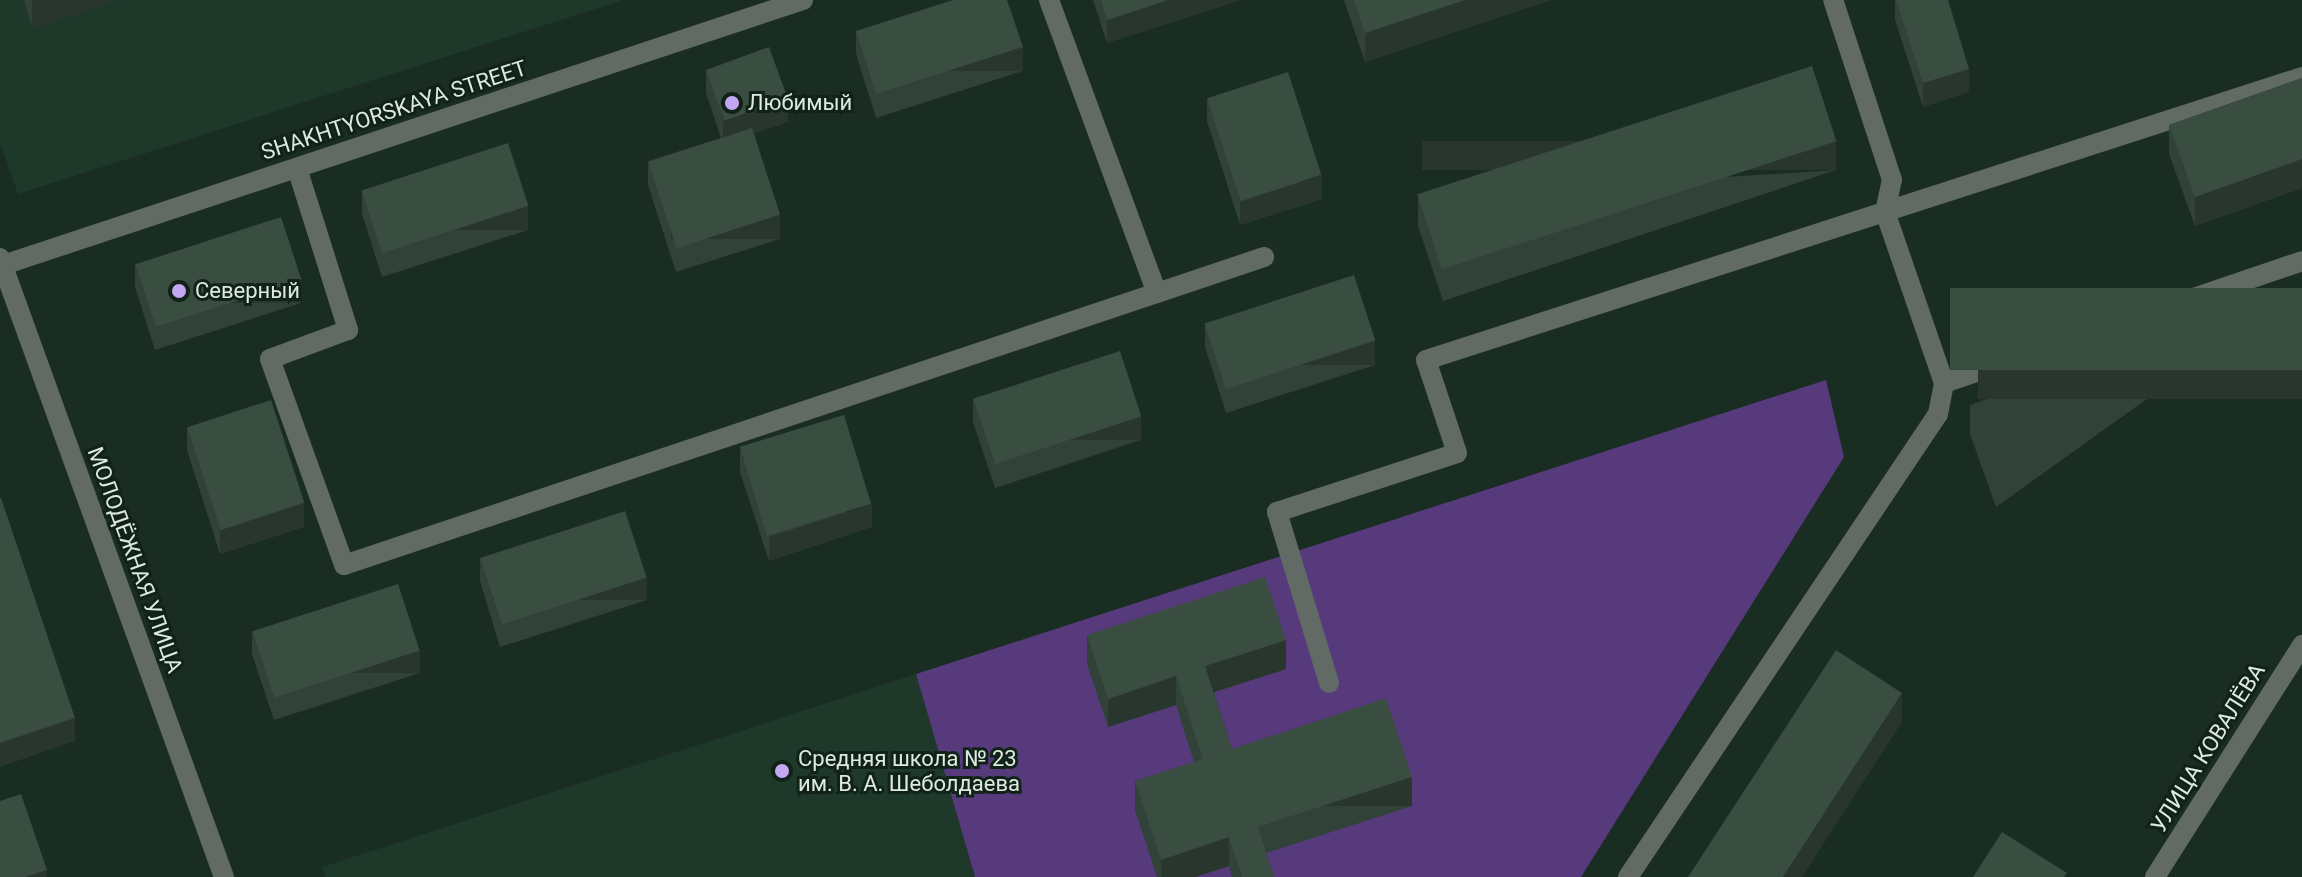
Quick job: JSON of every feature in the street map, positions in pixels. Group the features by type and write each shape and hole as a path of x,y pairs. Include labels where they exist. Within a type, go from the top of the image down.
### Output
{"street":[{"name":"SHAKHTYORSKAYA STREET","path":"1,263 803,0"},
{"path":"1049,0 1157,293"},
{"path":"1628,877 1938,414 1944,383 1885,212 1892,180 1833,0"},
{"path":"1329,683 1277,512 1457,453 1426,360 2302,77"},
{"path":"297,168 348,330 270,359 344,565 1264,257"},
{"path":"1944,383 2302,261"},
{"name":"МОЛОДЁЖНАЯ УЛИЦА","path":"1,263 224,877"},
{"name":"УЛИЦА КОВАЛЁВА","path":"2155,877 2302,645"}],"shaded area":[{"path":"0,0 623,0 18,194 0,143"},
{"path":"1826,380 1844,457 1581,877 975,877 916,674"},
{"name":"Средняя школа № 23 им. В. А. Шеболдаева","path":"916,674 975,877 325,877 322,867"}],"building":[{"path":"953,0 1007,0 1023,47 876,94 856,31"},
{"path":"1101,0 1168,0 1107,20"},
{"path":"1354,0 1465,0 1365,33"},
{"path":"1896,0 1948,0 1969,69 1923,83"},
{"path":"769,47 787,98 725,121 706,70"},
{"path":"1812,66 1836,141 1442,269 1417,194"},
{"path":"1288,72 1321,175 1241,201 1207,98"},
{"path":"2302,78 2302,159 2195,197 2169,125"},
{"path":"752,128 780,215 676,248 648,162"},
{"path":"508,143 528,206 382,253 362,191"},
{"path":"281,217 301,280 156,327 135,264"},
{"path":"1354,275 1375,341 1226,389 1205,324"},
{"path":"1950,288 2302,288 2302,370 1950,370"},
{"path":"1120,351 1141,417 995,464 974,399"},
{"path":"271,400 304,503 221,530 187,427"},
{"path":"844,415 871,504 767,536 740,447"},
{"path":"0,499 75,718 0,743"},
{"path":"625,511 647,578 502,625 480,558"},
{"path":"1265,577 1286,640 1205,666 1232,749 1386,698 1412,777 1258,827 1274,877 1242,877 1229,837 1161,860 1135,781 1203,759 1176,676 1108,699 1087,635"},
{"path":"398,584 420,651 274,698 252,631"},
{"path":"1836,650 1902,693 1783,877 1688,877"},
{"path":"21,794 47,870 26,877 0,877 0,801"},
{"path":"2002,832 2067,873 2064,877 1973,877"}],"place":[{"name":"Любимый","path":"732,103"},
{"name":"Северный","path":"179,291"},
{"name":"Средняя школа № 23 им. В. А. Шеболдаева","path":"782,771"}]}
